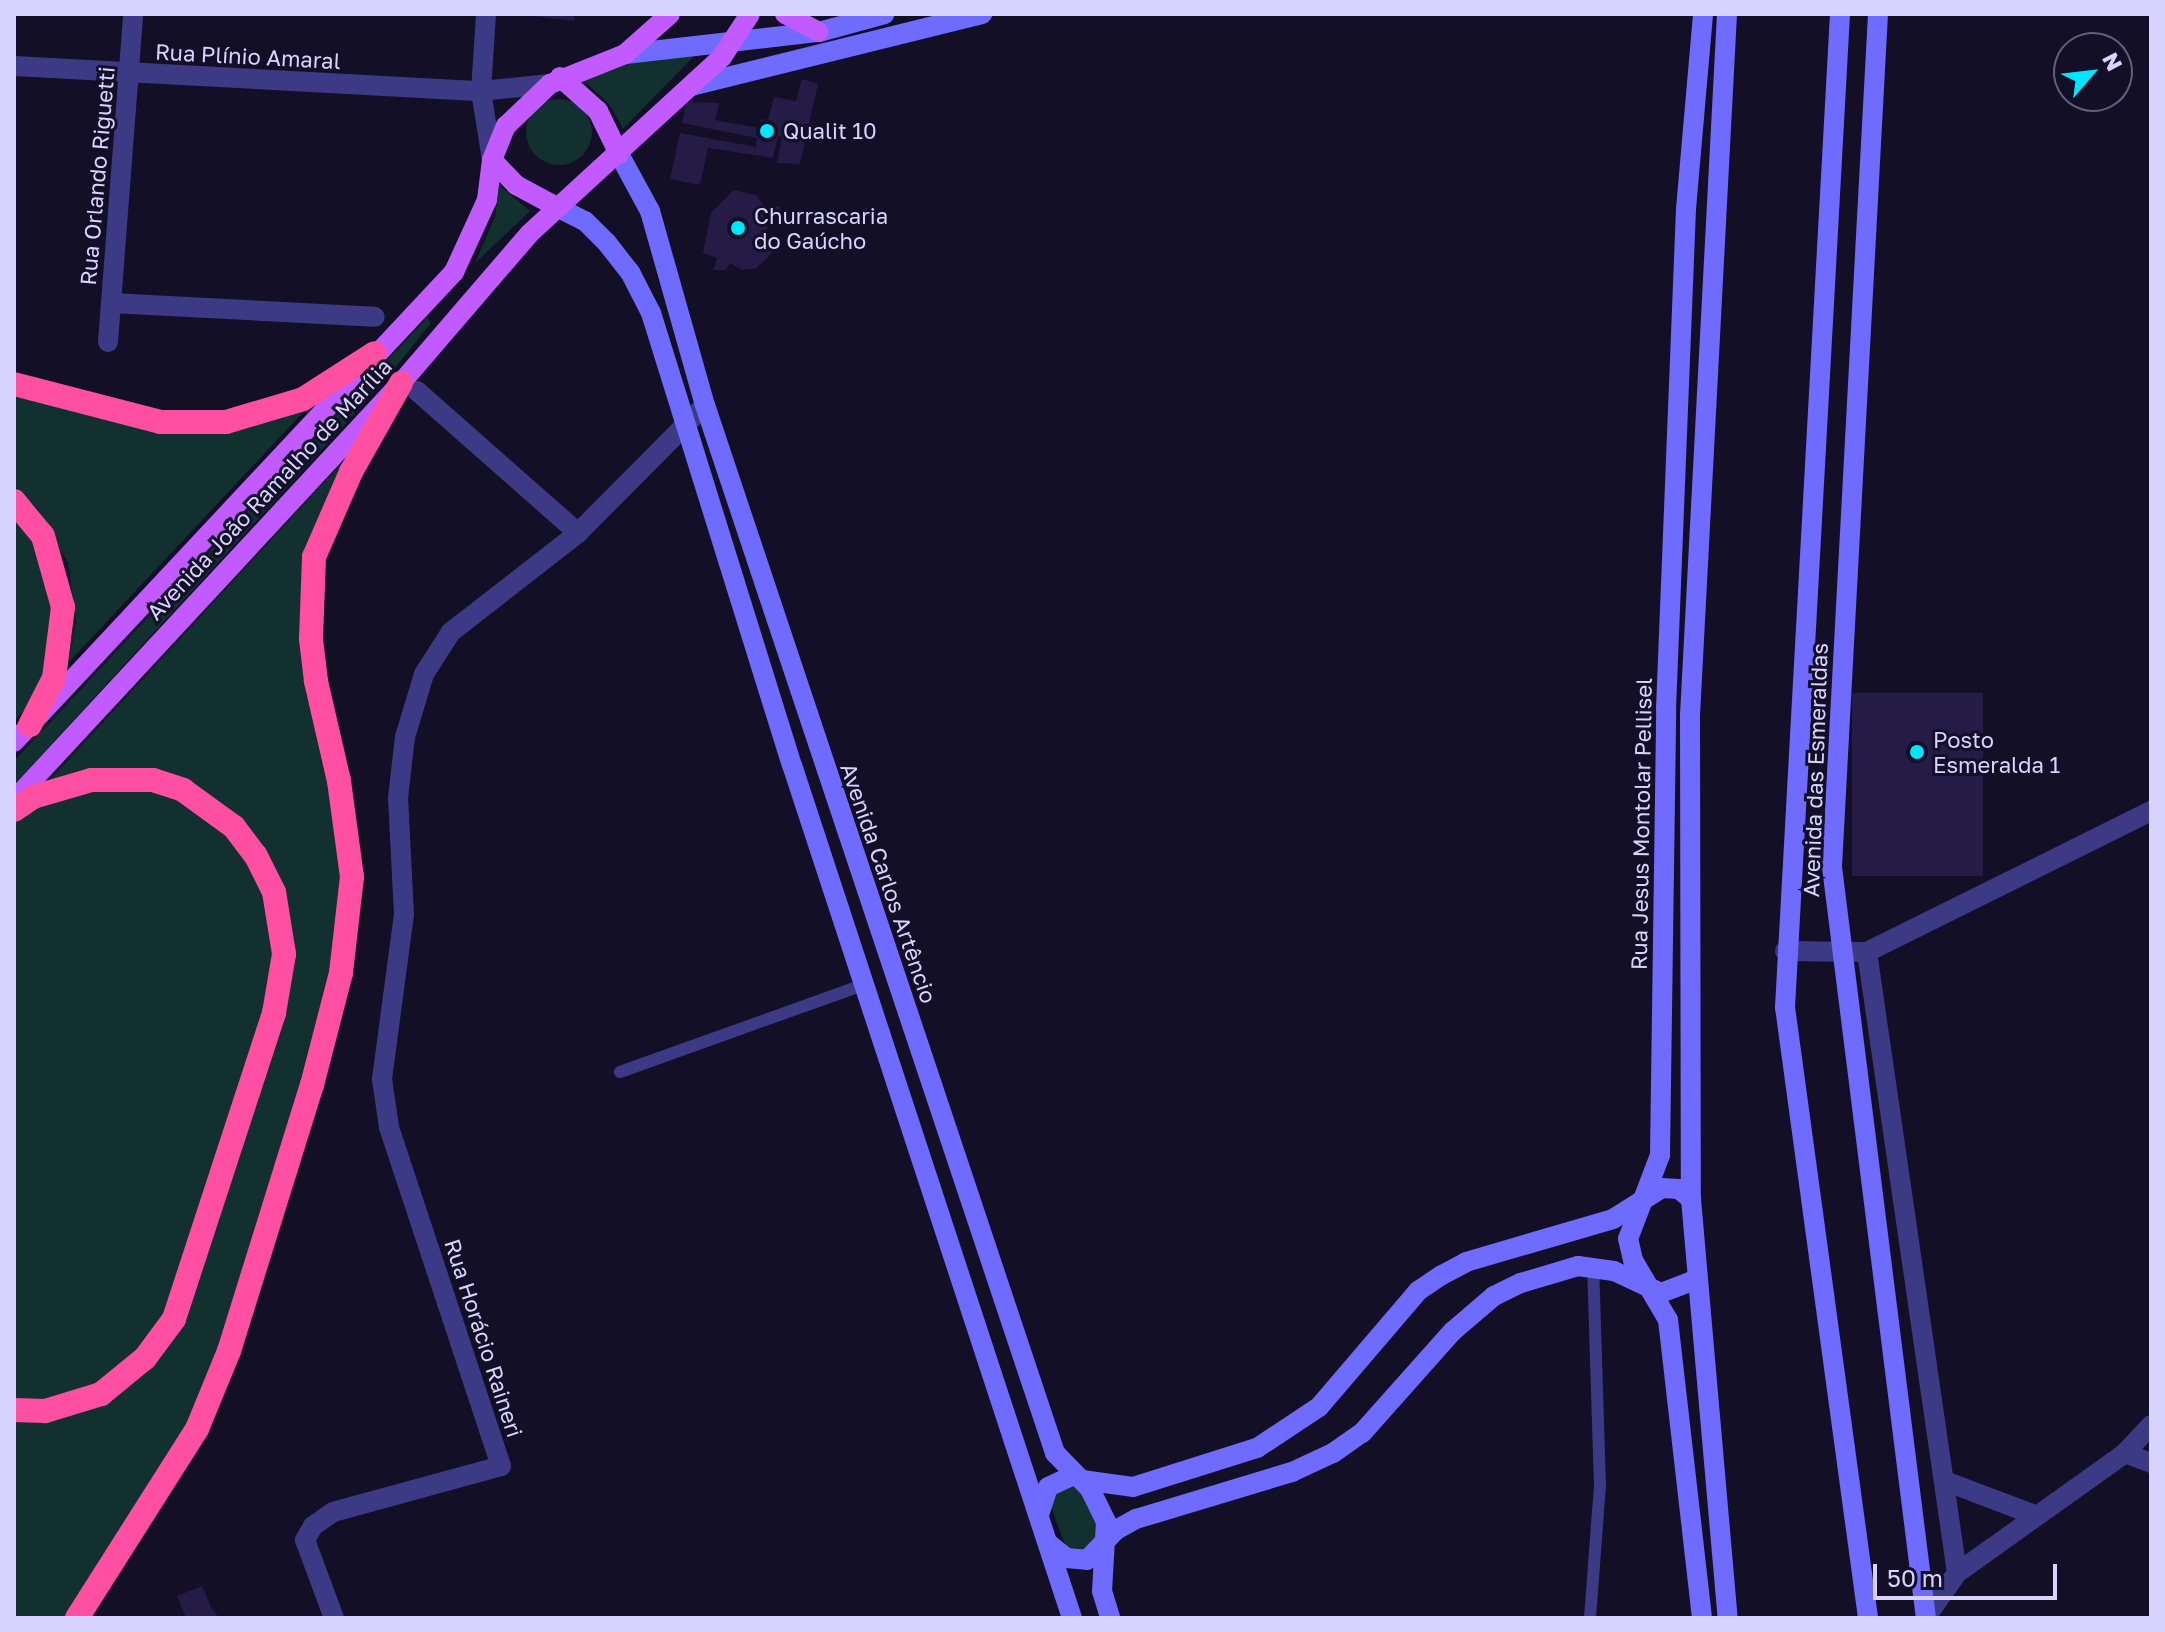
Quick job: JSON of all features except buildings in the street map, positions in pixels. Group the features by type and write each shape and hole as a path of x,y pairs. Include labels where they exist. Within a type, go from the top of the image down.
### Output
{"highway":[{"path":"14,384 161,422 226,422 303,399 375,353"},
{"path":"77,1618 197,1429 229,1351 312,1085 341,973 352,877 339,781 316,681 311,639 314,557 351,472 409,387"},
{"path":"14,501 43,536 63,607 54,678 22,733"},
{"path":"14,810 33,797 91,780 153,780 183,790 234,827 256,856 274,892 284,954 274,1013 174,1319 145,1358 101,1394 45,1411 14,1410"}],"main road":[{"path":"625,54 670,14"},
{"path":"557,207 691,86 735,40 750,14"},
{"path":"785,14 819,32"},
{"path":"885,14 819,32 625,54 555,81 506,126 492,160 516,185 585,221 630,272 651,313 683,426 792,765 1072,1618"},
{"path":"691,86 982,14"},
{"name":"Rua Jesus Montolar Pellisel","path":"1702,1618 1668,1320 1628,1239 1660,1155 1666,709 1686,209 1703,14"},
{"path":"1727,14 1714,212 1690,716 1691,1199 1695,1280 1728,1618"},
{"name":"Avenida das Esmeraldas","path":"1840,14 1817,369 1785,951 1785,1007 1868,1618"},
{"name":"Avenida das Esmeraldas","path":"1878,14 1854,369 1832,867 1838,952 1926,1618"},
{"path":"555,81 598,111 619,154"},
{"name":"Avenida Carlos Artêncio","path":"619,154 650,211 705,405 1055,1453 1099,1506 1108,1538 1102,1591 1110,1618"},
{"name":"Avenida João Ramalho de Marília","path":"22,733 454,272 487,200 492,160"},
{"name":"Avenida João Ramalho de Marília","path":"14,800 409,387 557,207"},
{"path":"1686,209 1714,212"},
{"path":"1817,369 1854,369"},
{"path":"792,765 821,757"},
{"path":"1039,1516 1048,1487 1077,1478 1133,1487 1257,1448 1319,1407 1418,1291 1466,1262 1613,1219 1647,1194 1679,1189 1691,1199"},
{"path":"1049,1544 1079,1562 1096,1555 1108,1538 1136,1519 1283,1475 1333,1453 1362,1433 1453,1331 1494,1296 1559,1270 1593,1266 1652,1291 1675,1291 1695,1280"}],"street":[{"name":"Rua Orlando Riguetti","path":"108,342 133,14"},
{"path":"486,14 481,91 492,160"},
{"name":"Rua Plínio Amaral","path":"14,66 130,75 481,91 555,81"},
{"path":"111,303 375,317"},
{"path":"409,387 578,533 705,405"},
{"name":"Rua Horácio Raineri","path":"334,1618 305,1540 313,1526 333,1512 501,1466 389,1127 383,1043 404,915 398,798 405,737 424,674 451,632 578,533"},
{"path":"1785,951 1867,952 2151,811"},
{"path":"1867,952 1957,1573"},
{"path":"1926,1618 1957,1573 2125,1453 2151,1425"},
{"path":"2125,1453 2151,1463"},
{"path":"1945,1481 2037,1516"}],"lane":[{"path":"620,1072 866,984"},
{"path":"1590,1618 1600,1486 1593,1266"}],"green space":[{"path":"696,54 623,129 610,105 581,78 620,64"},
{"path":"559,99 572,102 582,109 589,119 592,132 589,145 582,155 572,162 559,165 546,162 536,155 529,145 526,132 529,119 536,109 546,102"},
{"path":"499,185 530,211 475,263 495,217"},
{"path":"427,318 431,323 383,383 14,785 14,761"},
{"path":"14,392 224,432 278,420 309,406 69,662 76,620 68,563 37,508 14,486"},
{"path":"357,447 310,540 343,862 327,1000 202,1399 67,1618 14,1618 14,1419 22,1420 160,1355 294,949 282,889 209,796 48,782"},
{"path":"14,514 42,555 53,590 49,658 33,701 14,722"},
{"path":"148,786 224,823 258,872 279,959 175,1302 114,1378 57,1401 14,1402 14,820 66,793"},
{"path":"1067,1481 1082,1489 1098,1522 1099,1537 1083,1553 1066,1548 1049,1501"}],"place":[{"name":"Qualit 10","path":"767,131"},
{"name":"Churrascaria do Gaúcho","path":"738,228"},
{"name":"Posto Esmeralda 1","path":"1917,752"}]}
